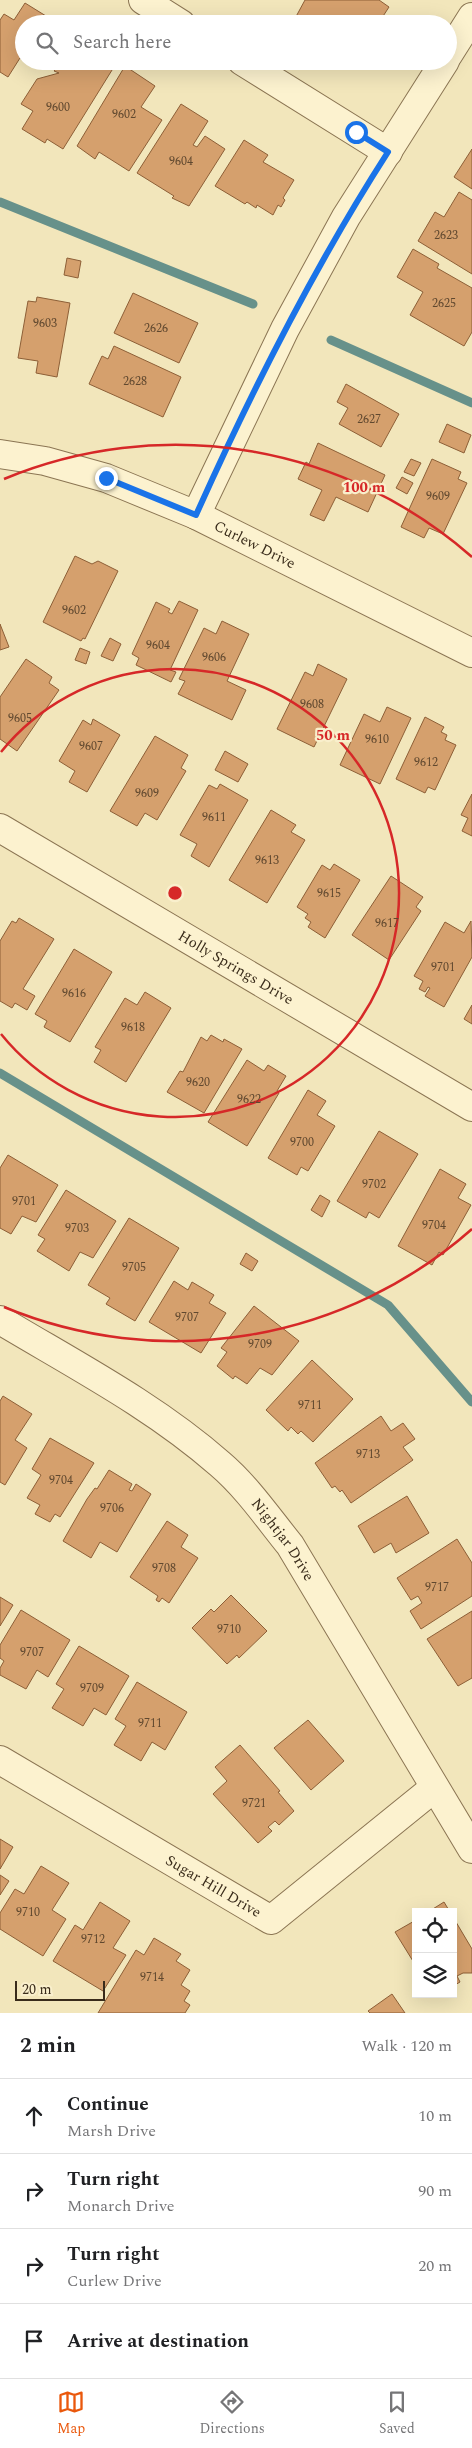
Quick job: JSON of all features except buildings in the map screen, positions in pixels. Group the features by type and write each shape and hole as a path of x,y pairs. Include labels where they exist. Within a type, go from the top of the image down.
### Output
{"street":[{"path":"143,0 167,15"},
{"path":"457,41 472,17"},
{"path":"256,70 388,152"},
{"path":"196,515 285,330 346,217 438,70"},
{"name":"Curlew Drive","path":"0,454 45,462 106,478 196,515 472,653"},
{"name":"Holly Springs Drive","path":"0,828 472,1107"},
{"name":"Nightjar Drive","path":"0,1320 141,1404 222,1465 290,1545 434,1788 472,1848"},
{"name":"Sugar Hill Drive","path":"0,1760 271,1920 434,1788"}],"waterway":[{"path":"0,202 253,304"},
{"path":"331,340 472,403"},
{"path":"0,1073 388,1305 472,1402"}],"route":[{"path":"106,478 196,515 285,330 346,217 388,152 356,132"}]}
